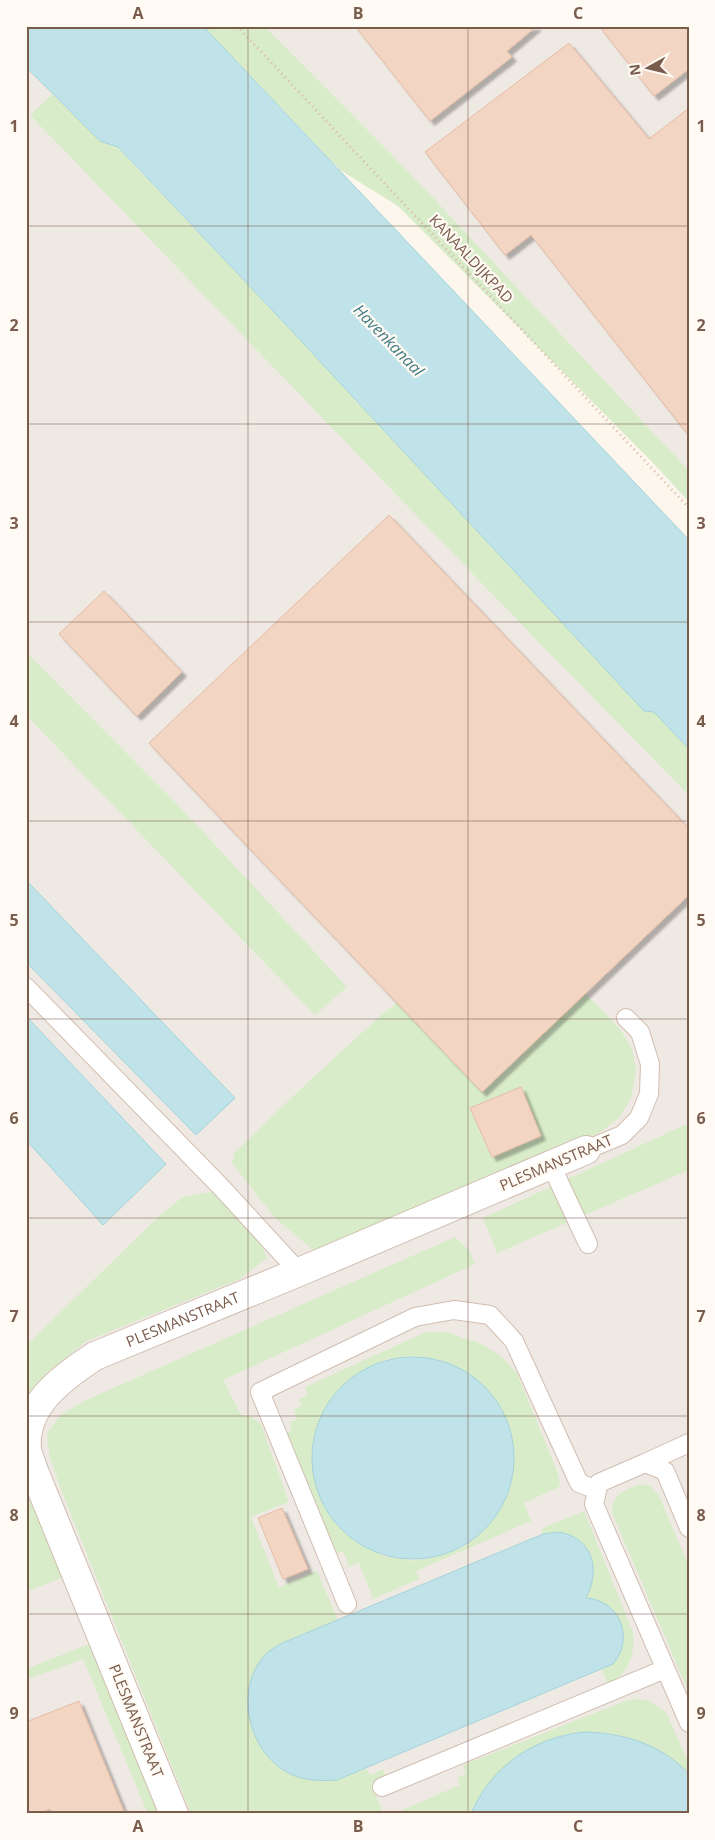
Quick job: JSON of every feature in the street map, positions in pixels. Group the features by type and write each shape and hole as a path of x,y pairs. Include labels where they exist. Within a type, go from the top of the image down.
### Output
{"street":[{"name":"PLESMANSTRAAT","path":"174,1814 27,1451 27,1434 30,1418 44,1398 65,1376 95,1356 586,1150"}],"lane":[{"path":"26,987 221,1187 299,1272"},
{"name":"PLESMANSTRAAT","path":"586,1150 622,1135 639,1118 649,1094 650,1064 640,1032 626,1018"},
{"path":"550,1165 588,1244"},
{"path":"347,1604 260,1392 415,1317 454,1310 490,1315 514,1341 579,1483 597,1490"},
{"path":"689,1443 599,1483 594,1504 689,1723"},
{"path":"645,1463 665,1471 689,1528"},
{"path":"382,1787 665,1668"}],"path":[{"name":"KANAALDIJKPAD","path":"237,26 689,508"}],"shaded area":[{"path":"248,26 689,26 689,490"},
{"path":"26,67 689,749 689,1814 26,1814"}],"green space":[{"path":"203,26 264,26 404,167 689,471 689,502 655,465 398,206 340,170"},
{"path":"52,94 100,141 117,147 290,329 644,711 654,712 689,749 689,795 554,658 30,115"},
{"path":"26,652 178,805 347,987 315,1015 26,715"},
{"path":"510,917 620,1029 632,1049 636,1070 631,1098 620,1117 599,1133 313,1250 275,1218 232,1163 235,1152 380,1016"},
{"path":"689,1123 689,1170 497,1253 483,1218"},
{"path":"216,1191 257,1236 267,1258 240,1279 87,1341 50,1370 33,1390 26,1402 26,1346 160,1215 183,1197"},
{"path":"455,1237 469,1250 475,1264 223,1380 241,1415 251,1417 261,1424 289,1502 251,1517 279,1587 317,1571 338,1620 283,1643 264,1661 252,1680 247,1698 252,1723 269,1757 281,1769 297,1777 323,1780 366,1769 370,1775 383,1769 386,1777 371,1783 383,1814 191,1814 60,1487 49,1454 47,1433 61,1415 86,1400"},
{"path":"426,1332 446,1332 481,1344 500,1355 517,1373 557,1471 560,1482 559,1487 524,1503 531,1521 416,1571 419,1579 373,1599 359,1563 349,1567 343,1551 335,1554 285,1434 292,1430 289,1422 297,1419 294,1409 302,1406 299,1399 308,1395 305,1387","holes":["415,1356 442,1360 513,1463 507,1489 496,1515 467,1545 445,1554 415,1561 383,1556 349,1535 336,1522 314,1436 325,1410 341,1389 360,1373 386,1359"]},
{"path":"640,1484 650,1486 658,1494 689,1566 689,1693 612,1513 617,1496"},
{"path":"26,1488 62,1578 26,1592"},
{"path":"584,1511 633,1632 632,1656 629,1663 621,1675 608,1685 602,1669 613,1664 593,1598 585,1598 589,1593 592,1557 583,1545 572,1537 551,1533 543,1534 541,1529"},
{"path":"90,1644 162,1814 148,1814 83,1659 26,1680 26,1669"},
{"path":"648,1700 666,1712 689,1764 689,1774 683,1768 627,1737 606,1733 576,1733 555,1737 474,1805 471,1814 393,1814 460,1785 457,1777 466,1774 463,1765 625,1701"}],"water":[{"name":"Havenkanaal","path":"26,26 203,26 689,540 689,749 654,712 644,711 290,329 118,147 100,141 26,67"},
{"path":"26,880 235,1098 196,1135 26,962"},
{"path":"26,1016 166,1164 103,1225 26,1140"},
{"path":"413,1357 433,1359 460,1369 477,1380 491,1394 506,1420 512,1438 514,1458 512,1478 502,1505 491,1522 477,1536 451,1551 433,1557 413,1559 393,1557 366,1547 349,1536 335,1522 320,1496 314,1478 312,1458 314,1438 324,1411 335,1394 349,1380 375,1365 393,1359"},
{"path":"559,1532 571,1535 580,1541 591,1557 593,1577 586,1598 598,1600 608,1606 620,1622 623,1643 620,1654 613,1664 337,1780 316,1780 295,1776 279,1767 266,1754 256,1739 250,1721 248,1703 250,1685 256,1668 270,1650 280,1644 543,1534"},
{"path":"584,1732 613,1735 641,1742 666,1755 678,1764 689,1774 689,1814 471,1814 479,1797 490,1782 516,1757 548,1740"}],"building":[{"path":"355,26 537,26 507,51 512,57 430,121"},
{"path":"599,26 689,26 689,69 654,96"},
{"path":"569,43 649,139 689,108 689,436 531,235 505,255 425,152"},
{"path":"389,515 689,829 689,895 482,1092 149,743"},
{"path":"104,591 182,672 137,716 59,634"},
{"path":"521,1087 541,1136 492,1157 470,1108"},
{"path":"282,1508 308,1569 283,1579 258,1518"},
{"path":"79,1701 125,1814 52,1814 50,1809 38,1814 26,1814 26,1722"}]}
